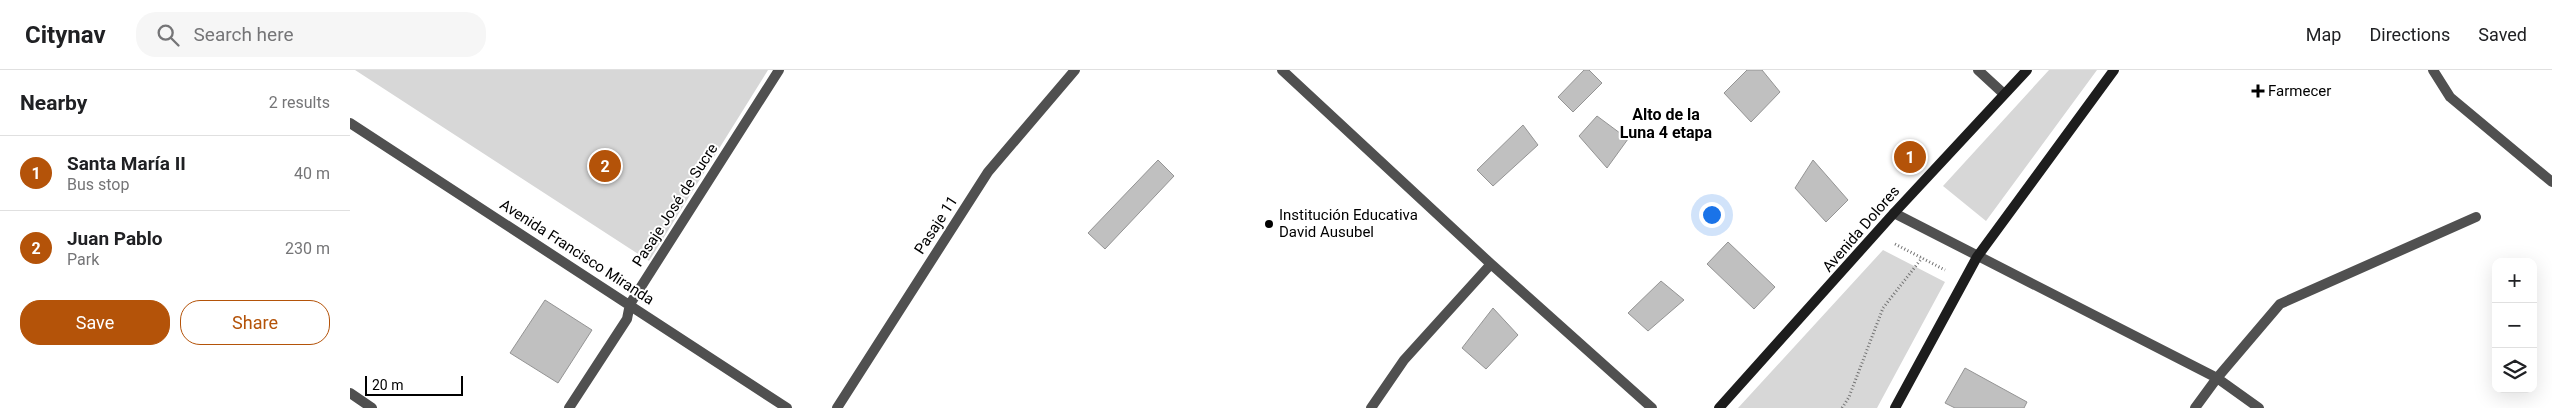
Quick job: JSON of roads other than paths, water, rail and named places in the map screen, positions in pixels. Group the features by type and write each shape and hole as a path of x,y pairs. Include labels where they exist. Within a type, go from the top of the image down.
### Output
{"main road":[{"name":"Avenida Dolores","path":"1719,408 1894,213 2027,70"},
{"path":"1895,408 1977,257 2114,70"}],"street":[{"name":"Pasaje José de Sucre","path":"569,408 627,319 630,304 779,70"},
{"name":"Pasaje 11","path":"836,408 988,172 1075,70"},
{"path":"1282,70 1491,264 1652,408"},
{"path":"1978,70 2004,94"},
{"path":"2433,70 2450,97 2552,182"},
{"name":"Avenida Francisco Miranda","path":"350,123 787,408"},
{"path":"1894,213 2217,378 2259,408"},
{"path":"2195,408 2217,378 2280,304 2476,217"},
{"path":"1371,408 1404,360 1491,264"},
{"path":"350,394 372,408"}],"place":[{"name":"Farmecer","path":"2258,91"},
{"name":"Santa María II","path":"1910,157"},
{"name":"Juan Pablo","path":"605,166"},
{"name":"Institución Educativa David Ausubel","path":"1269,224"}],"district":[{"name":"Alto de la Luna 4 etapa","path":"1666,123"}]}
